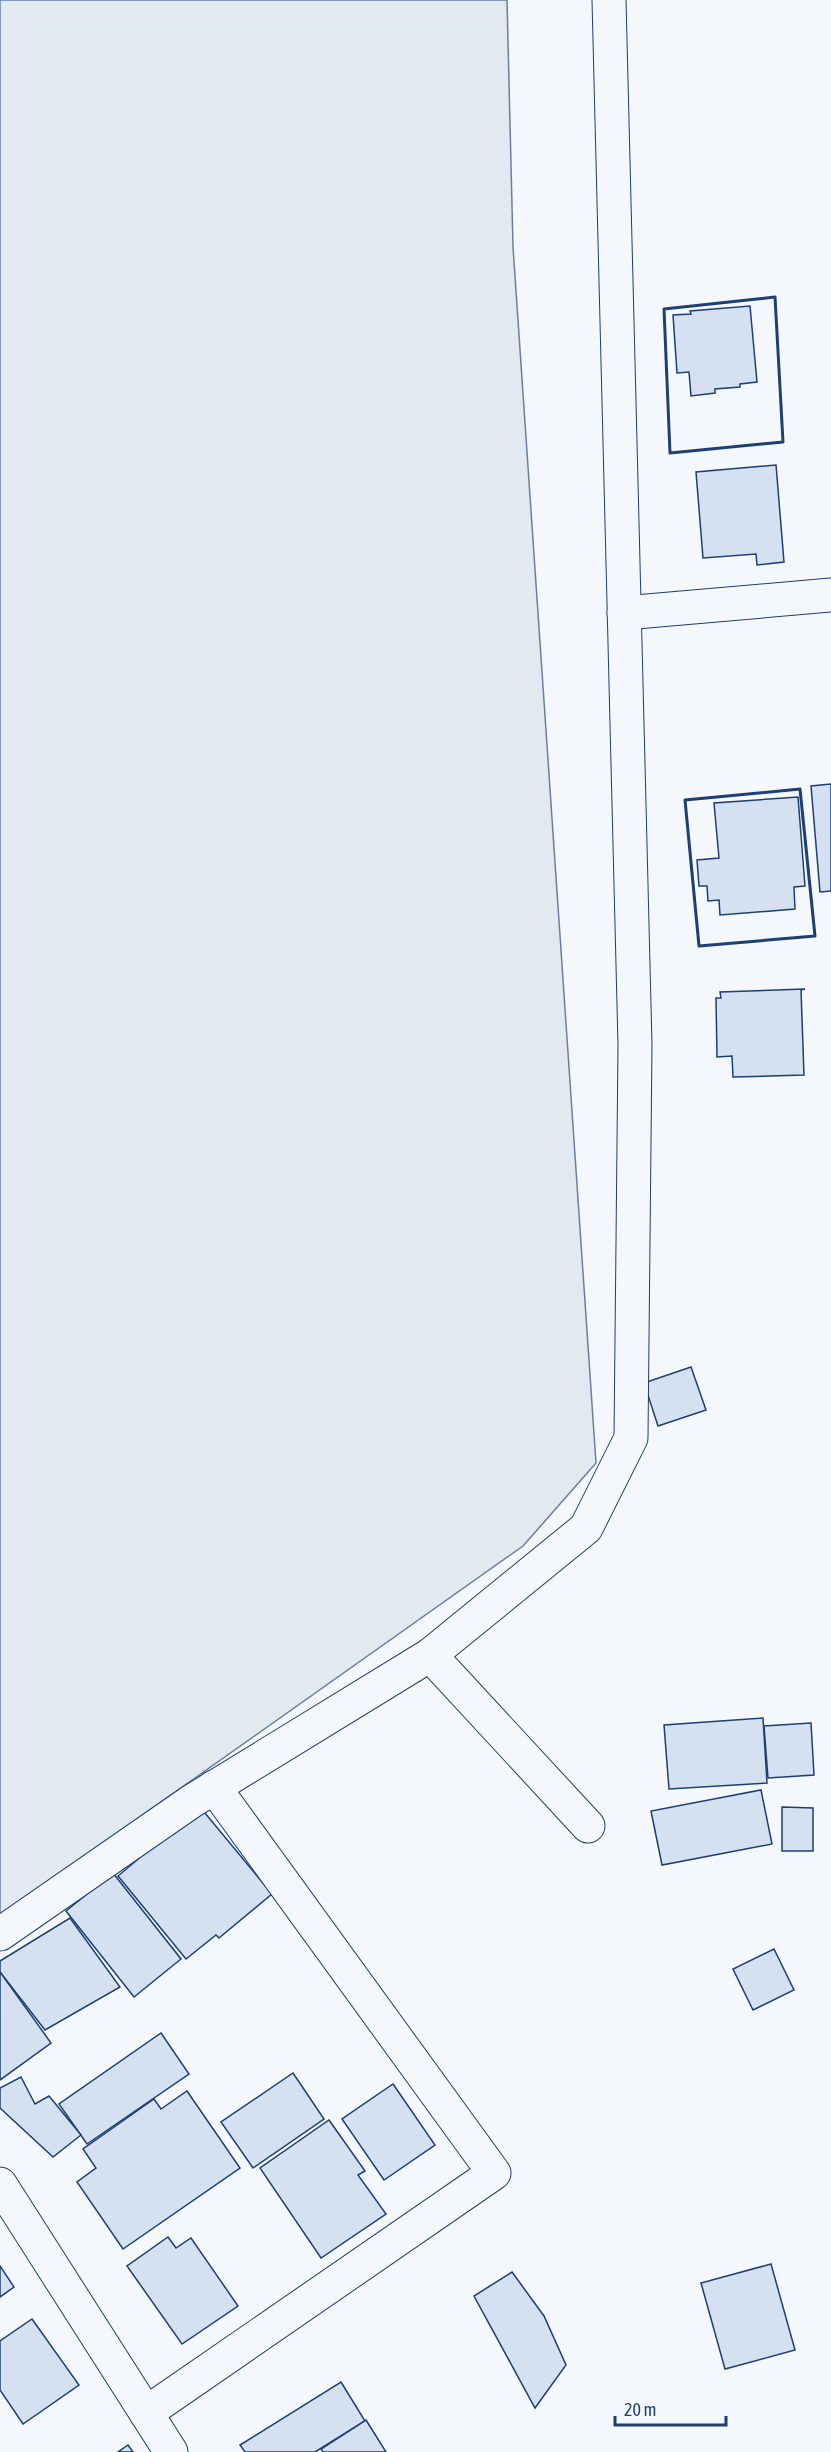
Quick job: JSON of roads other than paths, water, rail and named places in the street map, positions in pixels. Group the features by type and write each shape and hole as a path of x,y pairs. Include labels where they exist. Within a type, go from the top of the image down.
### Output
{"street":[{"path":"0,1934 214,1787 430,1656 586,1528 631,1438 635,1046 609,0"},
{"path":"624,613 831,595"},
{"path":"430,1656 588,1826"},
{"path":"146,2413 494,2173 214,1787"},
{"path":"0,2184 171,2452"}]}
